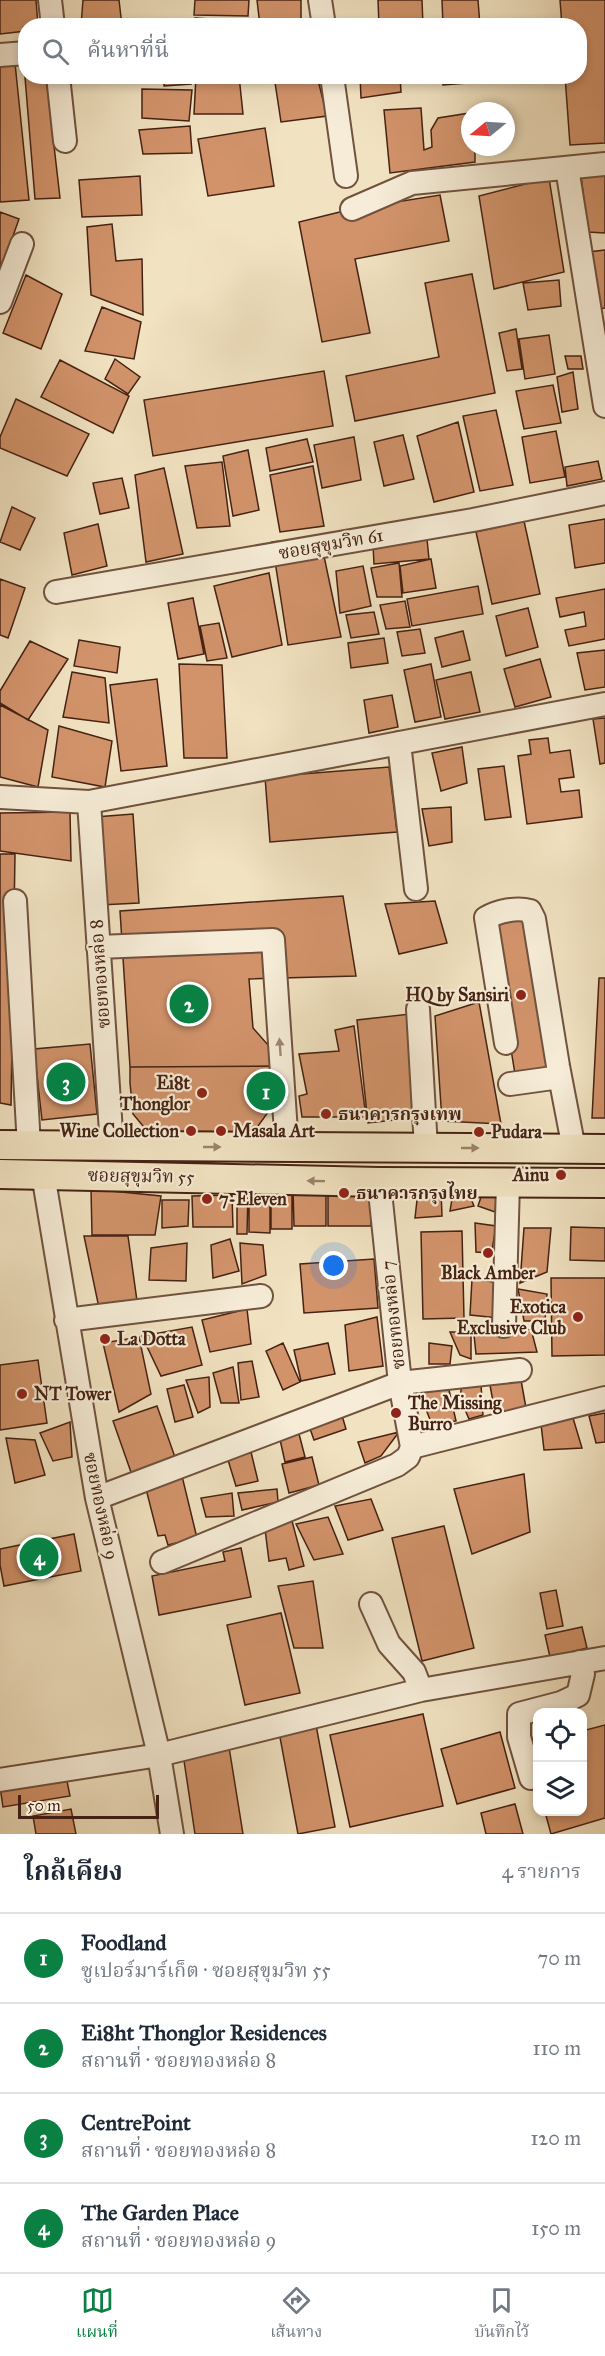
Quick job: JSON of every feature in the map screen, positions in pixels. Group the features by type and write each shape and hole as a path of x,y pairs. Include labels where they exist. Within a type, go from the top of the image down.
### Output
{"main road":[{"name":"ซอยสุขุมวิท 55","path":"0,1146 605,1149"},
{"path":"37,1146 43,1174"},
{"path":"112,1147 113,1176"},
{"path":"377,1147 379,1182"},
{"path":"426,1148 428,1182"},
{"name":"ซอยสุขุมวิท 55","path":"0,1174 379,1182 605,1183"}],"street":[{"path":"50,0 52,18"},
{"path":"320,0 323,18"},
{"path":"0,55 18,54"},
{"path":"59,84 65,141"},
{"path":"333,84 346,176"},
{"path":"352,209 412,183 605,164"},
{"path":"567,168 605,406"},
{"path":"0,302 22,244"},
{"name":"ซอยสุขุมวิท 61","path":"56,592 461,522 605,493"},
{"path":"0,797 89,802 605,704"},
{"path":"399,743 416,889"},
{"name":"ซอยทองหล่อ 8","path":"89,802 112,1147"},
{"path":"15,901 37,1146"},
{"path":"506,1043 486,918 493,914 522,909 530,910 534,919 574,1149"},
{"path":"98,947 273,940 287,1147"},
{"path":"418,1009 426,1148"},
{"path":"510,1084 560,1077"},
{"name":"ซอยทองหล่อ 9","path":"43,1174 97,1498 159,1755 172,1834"},
{"name":"ซอยทองหล่อ 7","path":"379,1182 400,1383 412,1448"},
{"path":"504,1326 508,1183"},
{"path":"66,1320 261,1296"},
{"path":"97,1498 400,1383 520,1370"},
{"path":"162,1562 396,1465 408,1457 412,1448 605,1398"},
{"path":"371,1604 389,1644 414,1672 421,1690"},
{"path":"0,1780 159,1755 421,1690 605,1658"},
{"path":"519,1714 561,1703 578,1695 583,1674 580,1662"},
{"path":"516,1675 519,1737 531,1778"}],"building":[{"path":"0,0 36,0 37,18 18,18 18,32 0,34"},
{"path":"83,0 119,0 121,18 82,18"},
{"path":"195,0 249,0 248,16 194,15"},
{"path":"257,0 301,0 301,18 259,18"},
{"path":"378,0 422,0 423,18 379,18"},
{"path":"442,0 478,0 479,18 443,18"},
{"path":"560,0 605,0 605,143 570,145 566,84 587,84 587,18 561,18"},
{"path":"15,63 29,200 0,202 0,66"},
{"path":"26,84 47,84 60,198 35,199"},
{"path":"164,84 191,84 164,86"},
{"path":"196,84 240,84 243,114 194,114"},
{"path":"275,84 319,84 327,116 281,122"},
{"path":"360,84 400,84 401,92 361,98"},
{"path":"142,89 192,90 189,121 142,118"},
{"path":"421,108 424,150 432,147 431,130 438,118 461,114 461,156 475,156 475,162 390,173 384,110"},
{"path":"190,126 192,153 143,154 139,130"},
{"path":"265,128 274,186 208,196 198,139"},
{"path":"605,174 605,233 588,232 581,176"},
{"path":"140,176 142,215 82,217 79,180"},
{"path":"549,178 564,272 494,289 479,196"},
{"path":"440,195 449,241 355,259 370,333 322,342 299,222 352,209"},
{"path":"0,212 19,219 0,273"},
{"path":"112,224 116,261 142,259 143,315 91,295 87,227"},
{"path":"605,250 605,308 597,309 588,252"},
{"path":"472,274 495,393 355,421 346,376 439,357 425,283"},
{"path":"26,275 62,294 41,349 3,333"},
{"path":"559,280 561,306 528,310 523,283"},
{"path":"102,307 141,322 134,359 85,351"},
{"path":"516,329 522,369 507,371 499,333"},
{"path":"549,335 555,374 525,379 519,339"},
{"path":"565,356 581,356 583,369 568,369"},
{"path":"115,359 140,377 128,394 105,379"},
{"path":"60,360 129,396 113,433 41,397"},
{"path":"324,371 333,426 153,456 144,400"},
{"path":"573,372 578,409 562,412 557,377"},
{"path":"553,385 561,423 524,429 516,391"},
{"path":"16,399 89,434 67,476 0,448 0,437"},
{"path":"496,410 513,485 480,491 463,416"},
{"path":"458,422 474,492 434,502 417,436"},
{"path":"556,431 565,477 530,483 522,437"},
{"path":"403,435 414,479 384,486 374,442"},
{"path":"354,437 361,480 322,488 314,445"},
{"path":"307,439 313,462 270,471 266,448"},
{"path":"248,450 259,510 233,516 223,456"},
{"path":"598,461 602,479 567,486 565,467"},
{"path":"222,462 230,526 197,528 185,466"},
{"path":"313,466 324,526 280,532 270,475"},
{"path":"164,468 183,554 146,562 135,475"},
{"path":"122,478 129,508 100,514 93,483"},
{"path":"12,507 35,518 20,550 0,542"},
{"path":"605,519 605,563 575,568 569,525"},
{"path":"524,521 540,594 492,604 476,532"},
{"path":"98,524 107,566 72,575 64,533"},
{"path":"320,537 341,637 288,645 272,542"},
{"path":"427,539 429,559 374,564 373,545"},
{"path":"431,559 436,588 403,593 400,566"},
{"path":"399,563 402,597 377,597 371,568"},
{"path":"363,566 371,606 340,613 336,571"},
{"path":"269,573 282,645 232,657 214,586"},
{"path":"0,579 25,588 8,638 0,635"},
{"path":"478,586 483,614 412,626 407,599"},
{"path":"605,589 605,639 569,646 565,630 586,626 584,612 560,617 556,598"},
{"path":"193,598 204,654 178,659 168,603"},
{"path":"405,601 410,627 386,629 380,605"},
{"path":"528,608 538,647 506,656 496,616"},
{"path":"374,612 379,634 351,638 346,615"},
{"path":"219,623 227,658 207,661 200,626"},
{"path":"420,629 425,653 402,656 397,632"},
{"path":"463,631 470,660 442,667 435,638"},
{"path":"384,638 388,663 351,668 348,643"},
{"path":"79,640 120,647 117,673 74,666"},
{"path":"30,641 68,659 28,720 0,703 0,691"},
{"path":"605,650 605,687 585,690 577,653"},
{"path":"540,659 551,697 515,707 504,669"},
{"path":"179,664 222,665 227,758 184,758"},
{"path":"431,664 441,717 415,722 404,670"},
{"path":"72,672 105,678 109,723 63,717"},
{"path":"471,672 480,712 445,719 436,680"},
{"path":"157,679 167,766 121,771 110,685"},
{"path":"392,695 398,727 369,733 364,700"},
{"path":"0,705 48,730 38,787 0,777"},
{"path":"605,718 605,763 600,764 593,719"},
{"path":"59,726 112,741 105,787 52,777"},
{"path":"548,738 550,753 570,750 574,777 559,779 561,792 579,790 582,817 527,824 518,756 531,754 529,740"},
{"path":"462,747 467,783 441,791 432,753"},
{"path":"504,766 511,817 485,820 478,769"},
{"path":"389,767 397,832 270,842 265,777"},
{"path":"451,807 452,842 429,846 422,809"},
{"path":"70,812 71,861 0,851 0,813"},
{"path":"133,814 139,903 100,905 95,817"},
{"path":"0,854 15,854 11,1105 0,1103"},
{"path":"343,896 356,976 249,979 253,1028 269,1046 275,1066 130,1067 120,911"},
{"path":"435,901 447,943 399,954 385,904"},
{"name":"HQ by Sansiri","path":"528,915 552,1068 515,1074 490,921"},
{"path":"599,978 605,978 605,1118 592,1118"},
{"path":"479,1002 501,1124 442,1121 435,1016"},
{"path":"410,1014 421,1117 368,1123 357,1020"},
{"path":"354,1026 366,1117 302,1117 299,1096 307,1094 299,1054 339,1051 335,1030"},
{"path":"90,1044 97,1114 42,1120 34,1049"},
{"name":"Ei8t Thonglor","path":"275,1066 274,1104 250,1137 153,1138 133,1114 130,1067"},
{"path":"91,1189 161,1196 155,1235 92,1235"},
{"path":"271,1190 292,1190 292,1229 271,1229"},
{"path":"293,1190 326,1190 326,1226 294,1226"},
{"path":"441,1190 442,1216 415,1218 418,1191"},
{"path":"483,1191 497,1192 495,1212 478,1206"},
{"path":"237,1193 248,1193 247,1234 237,1234"},
{"path":"249,1193 270,1193 270,1233 249,1232"},
{"path":"453,1193 469,1194 474,1206 450,1211"},
{"path":"328,1194 371,1194 371,1226 328,1226"},
{"path":"232,1195 233,1227 193,1227 192,1196"},
{"path":"162,1200 189,1200 188,1226 162,1228"},
{"path":"475,1223 496,1226 492,1250 488,1253 476,1252"},
{"path":"571,1227 605,1228 605,1261 570,1260"},
{"path":"524,1228 551,1228 547,1272 520,1283"},
{"path":"462,1231 464,1318 423,1319 421,1232"},
{"path":"84,1236 128,1236 137,1301 99,1308"},
{"path":"230,1239 239,1271 213,1278 211,1245"},
{"path":"187,1243 186,1281 149,1280 151,1248"},
{"path":"240,1243 263,1245 266,1275 242,1284"},
{"path":"374,1259 378,1308 304,1313 300,1264"},
{"name":"Exotica Exclusive Club","path":"551,1278 605,1278 605,1355 552,1356"},
{"path":"472,1279 501,1283 499,1318 470,1315"},
{"path":"518,1289 547,1294 545,1321 524,1321"},
{"path":"247,1309 251,1344 210,1352 202,1320"},
{"path":"377,1317 383,1366 349,1371 345,1325"},
{"path":"192,1327 202,1365 161,1376 142,1336"},
{"path":"531,1329 537,1352 476,1354 474,1335"},
{"path":"450,1332 471,1332 471,1359 460,1355"},
{"path":"139,1337 151,1394 119,1412 103,1343"},
{"path":"283,1343 300,1382 283,1390 266,1351"},
{"path":"328,1343 335,1374 301,1381 294,1350"},
{"path":"429,1343 452,1346 450,1364 429,1364"},
{"name":"NT Tower","path":"38,1360 47,1423 0,1430 0,1365"},
{"path":"252,1361 259,1397 241,1400 238,1363"},
{"path":"233,1367 239,1403 221,1403 213,1373"},
{"path":"209,1377 210,1407 198,1413 186,1380"},
{"path":"521,1380 526,1408 495,1413 490,1385"},
{"path":"462,1383 481,1385 483,1415 469,1419 460,1398"},
{"path":"184,1385 193,1417 175,1422 167,1389"},
{"path":"449,1390 456,1421 432,1425 419,1391"},
{"path":"157,1406 176,1460 132,1475 113,1421"},
{"path":"341,1412 346,1429 314,1440 308,1423"},
{"path":"605,1413 605,1442 596,1443 589,1416"},
{"path":"573,1418 582,1448 544,1450 541,1424"},
{"path":"70,1422 72,1457 53,1461 40,1433"},
{"path":"298,1430 305,1457 285,1462 279,1435"},
{"path":"399,1432 381,1456 365,1463 358,1442"},
{"path":"6,1438 35,1440 45,1475 15,1483"},
{"path":"251,1452 258,1481 236,1486 228,1460"},
{"path":"312,1457 319,1485 289,1493 282,1464"},
{"path":"524,1474 530,1532 472,1554 454,1489"},
{"path":"182,1476 197,1538 168,1545 165,1535 158,1536 145,1485"},
{"path":"277,1489 278,1502 242,1510 238,1493"},
{"path":"232,1493 234,1516 206,1517 201,1498"},
{"path":"371,1499 383,1530 348,1540 335,1506"},
{"path":"328,1517 343,1554 314,1560 296,1524"},
{"path":"292,1521 304,1566 289,1570 286,1558 269,1561 265,1529"},
{"path":"444,1526 474,1648 422,1661 392,1538"},
{"path":"74,1534 81,1571 4,1586 0,1549"},
{"path":"241,1548 251,1597 159,1615 152,1576 225,1561 223,1552"},
{"path":"313,1581 323,1648 294,1648 278,1586"},
{"path":"556,1590 563,1626 547,1629 540,1593"},
{"path":"281,1613 300,1693 245,1705 227,1625"},
{"path":"582,1627 587,1648 550,1657 545,1635"},
{"path":"423,1714 443,1806 350,1827 330,1735"},
{"path":"316,1725 335,1827 298,1834 279,1732"},
{"path":"605,1725 605,1818 551,1834 546,1816 587,1816 587,1730"},
{"path":"500,1732 515,1788 457,1804 441,1749"},
{"path":"229,1747 243,1834 195,1834 183,1754"},
{"path":"66,1776 70,1796 3,1807 0,1787"},
{"path":"515,1804 523,1834 486,1834 481,1813"},
{"path":"71,1809 76,1834 36,1834 33,1816"}],"place":[{"name":"HQ by Sansiri","path":"521,995"},
{"name":"Ei8ht Thonglor Residences","path":"189,1004"},
{"name":"CentrePoint","path":"66,1082"},
{"name":"Foodland","path":"266,1091"},
{"name":"Ei8t Thonglor","path":"202,1093"},
{"name":"ธนาคารกรุงเทพ","path":"326,1114"},
{"name":"Wine Collection","path":"191,1131"},
{"name":"Masala Art","path":"221,1131"},
{"name":"Pudara","path":"479,1132"},
{"name":"Ainu","path":"561,1175"},
{"name":"ธนาคารกรุงไทย","path":"344,1193"},
{"name":"7-Eleven","path":"207,1199"},
{"name":"Black Amber","path":"488,1253"},
{"name":"Exotica Exclusive Club","path":"578,1317"},
{"name":"La Dotta","path":"105,1339"},
{"name":"NT Tower","path":"22,1394"},
{"name":"The Missing Burro","path":"396,1413"},
{"name":"The Garden Place","path":"39,1557"}]}
